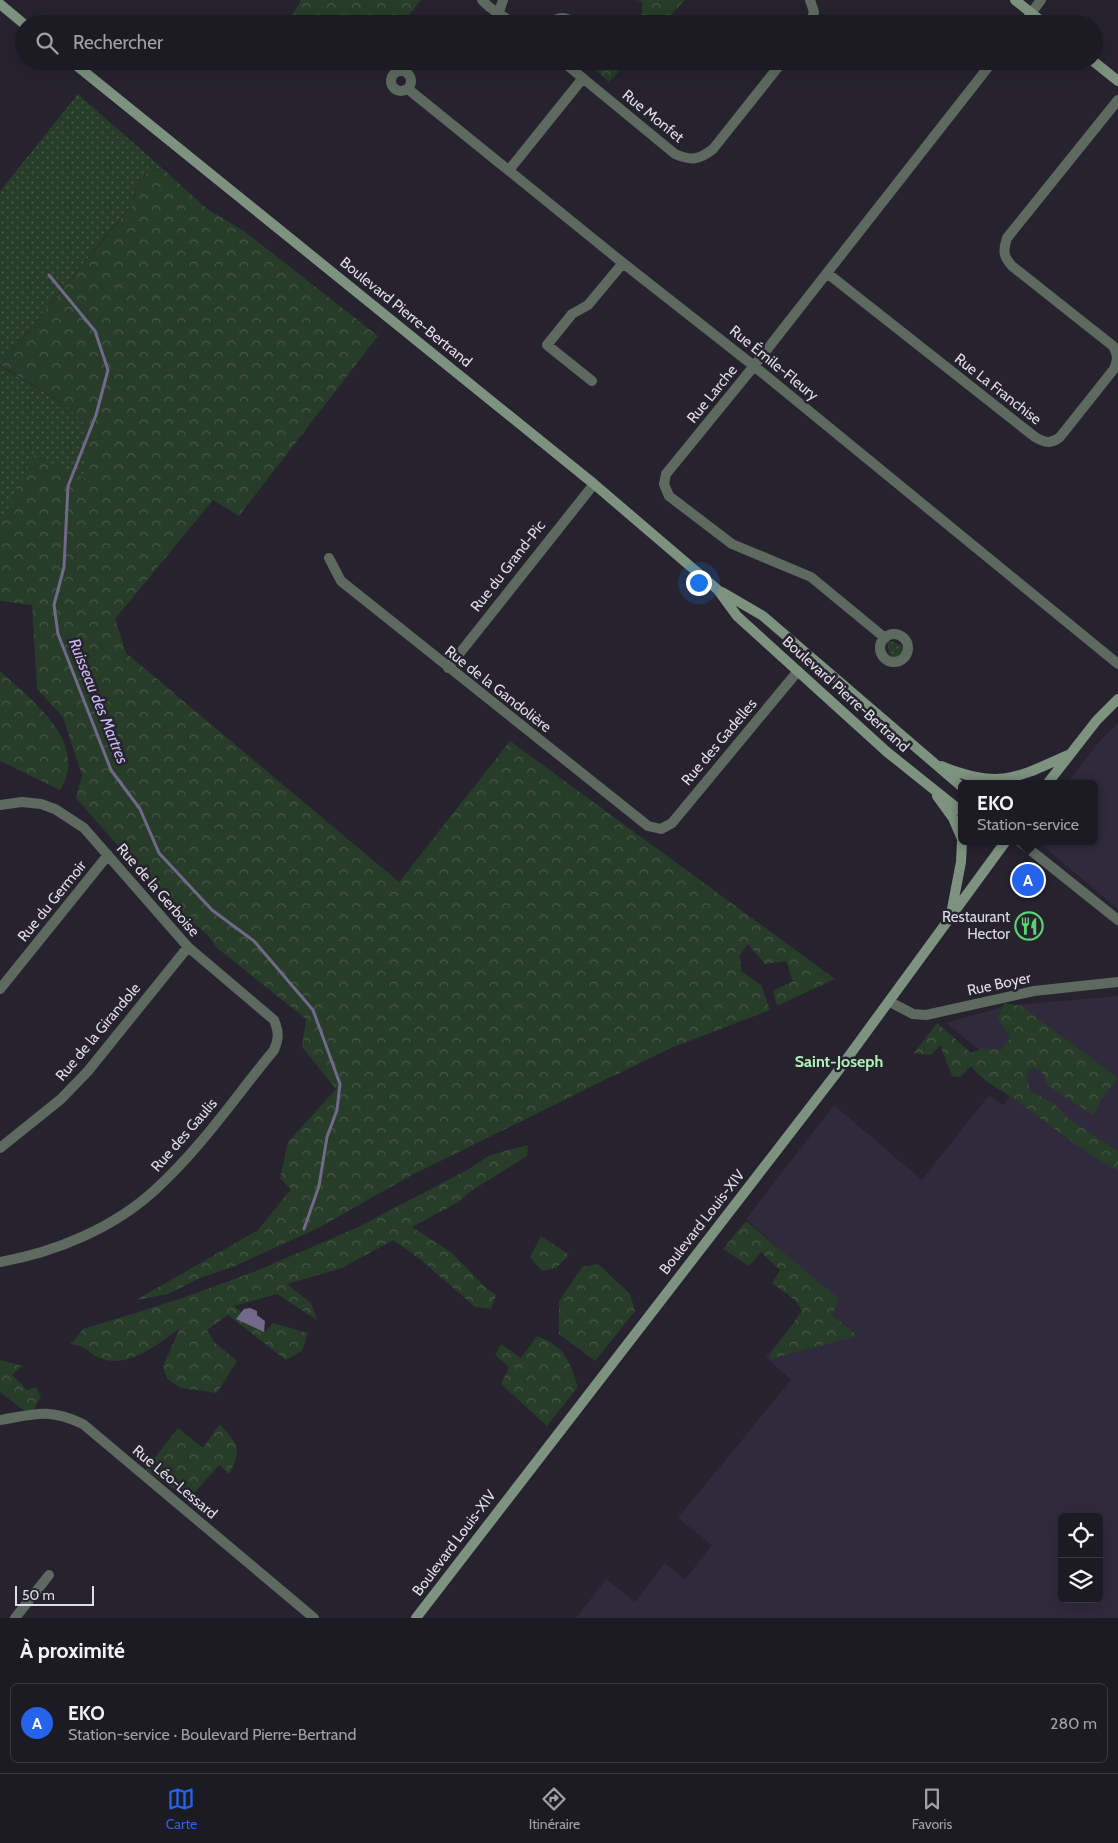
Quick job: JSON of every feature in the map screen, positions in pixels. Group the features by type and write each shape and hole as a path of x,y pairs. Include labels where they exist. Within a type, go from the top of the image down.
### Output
{"main road":[{"path":"1015,0 1034,15"},
{"path":"0,4 15,16"},
{"path":"1103,69 1118,81"},
{"name":"Boulevard Pierre-Bertrand","path":"82,70 594,484 718,590 763,616 958,784"},
{"name":"Boulevard Pierre-Bertrand","path":"718,590 737,616 887,752 958,809"},
{"path":"1050,780 1097,720 1118,699"},
{"path":"933,763 969,777 1000,779 1031,772 1068,755"},
{"path":"929,786 953,818 958,830"},
{"path":"950,918 961,862 962,845"},
{"name":"Boulevard Louis-XIV","path":"416,1618 890,1002 1003,845"}],"street":[{"path":"482,0 488,8 503,15"},
{"path":"499,12 503,0"},
{"path":"810,0 814,12 813,15"},
{"path":"1031,13 1041,0"},
{"name":"Rue Monfet","path":"573,70 675,154 693,160 702,158 713,149 776,70"},
{"name":"Rue Larche","path":"885,638 876,628 811,577 732,544 669,496 664,484 666,474 754,366 986,70"},
{"path":"509,170 583,78"},
{"name":"Rue Émile-Fleury","path":"408,88 623,263 754,366 1118,664"},
{"name":"Rue La Franchise","path":"827,272 1035,437 1047,443 1054,442 1114,369 1117,353 1113,346 1012,266 1005,257 1003,249 1007,238 1118,100"},
{"path":"592,381 547,346 572,314 588,305 623,263"},
{"name":"Rue du Grand-Pic","path":"448,668 594,484"},
{"name":"Rue de la Gandolière","path":"329,558 341,582 648,826 661,829"},
{"name":"Rue des Gadelles","path":"661,829 672,824 798,671"},
{"name":"Rue de la Gerboise","path":"0,805 22,802 55,809 84,828 188,947 274,1020 278,1030"},
{"path":"1024,845 1118,920"},
{"name":"Rue du Germoir","path":"0,989 108,855"},
{"name":"Rue de la Girandole","path":"0,1148 61,1099 88,1071 188,947"},
{"name":"Rue Boyer","path":"890,1002 913,1014 926,1015 1034,991 1118,982"},
{"name":"Rue des Gaulis","path":"0,1262 56,1249 93,1232 155,1191 180,1167 274,1050 278,1039 278,1030"},
{"name":"Rue Léo-Lessard","path":"0,1420 46,1412 62,1414 83,1424 314,1618"},
{"path":"18,1617 49,1575"}],"shaded area":[{"path":"1118,723 1118,909 1042,845 1098,845 1098,780 1069,780 1100,741"},
{"path":"1118,996 1118,1618 576,1618 606,1579 635,1602 665,1563 685,1579 712,1545 678,1518 791,1380 766,1357 823,1288 746,1219 834,1105 922,1180 989,1095 1003,1105 1020,1083 946,1023 1006,1006"},
{"path":"250,1308 257,1311 257,1315 265,1321 264,1332 236,1319 244,1309"}],"green space":[{"path":"301,0 421,0 409,15 292,15"},
{"path":"638,0 685,0 671,15 640,15 642,3"},
{"path":"595,70 620,70 609,82"},
{"path":"78,94 162,168 148,173 140,180 132,204 0,365 0,191"},
{"path":"162,168 207,209 244,231 378,336 239,516 213,500 115,619 126,653 399,882 510,741 835,979 777,1006 773,991 793,981 786,961 765,964 748,944 740,955 741,971 761,985 770,1010 671,1048 412,1175 318,1228 235,1266 200,1278 168,1294 136,1300 258,1230 291,1189 280,1178 288,1142 336,1089 302,1047 306,1019 217,948 203,930 183,920 76,798 82,775 63,717 37,689 32,605 0,601 0,514 5,516 34,455 86,479 86,425 64,404 0,365 132,205 140,180 148,173"},
{"path":"0,366 64,404 86,425 86,479 5,517 0,514"},
{"path":"887,640 901,645 904,649 901,656 894,658 889,654"},
{"path":"0,671 41,709 53,723 62,739 68,755 67,772 60,790 0,761"},
{"path":"1004,1003 1021,1006 1118,1078 1100,1101 1094,1115 1048,1086 1041,1070 1030,1068 1026,1078 1031,1091 1054,1104 1069,1119 1118,1151 1118,1171 1077,1145 1013,1098 986,1081 971,1066 960,1077 952,1076 940,1045 931,1055 914,1053 937,1023 971,1053 984,1048 1001,1050 1010,1038 998,1018"},
{"path":"528,1145 527,1156 471,1191 457,1203 412,1227 452,1253 486,1288 496,1295 491,1309 475,1307 420,1259 393,1240 342,1268 287,1284 311,1303 317,1320 277,1294 234,1306 266,1331 273,1323 308,1333 302,1351 286,1360 228,1315 207,1330 214,1342 237,1361 217,1393 181,1388 167,1379 163,1366 180,1328 144,1353 123,1360 102,1359 82,1347 71,1344 83,1329 180,1299 256,1271 356,1228 467,1170 490,1155"},
{"path":"746,1221 839,1299 832,1315 858,1336 770,1359 770,1355 802,1311 796,1301 772,1283 780,1270 761,1252 749,1266 723,1249"},
{"path":"541,1236 569,1255 556,1268 542,1271 530,1257"},
{"path":"598,1264 630,1294 635,1311 595,1361 559,1334 559,1301 582,1267"},
{"path":"537,1336 554,1345 565,1355 578,1387 547,1426 501,1384 509,1367 495,1355 501,1344 521,1358"},
{"path":"0,1360 22,1366 12,1375 27,1390 36,1387 41,1397 30,1415 0,1392"},
{"path":"220,1424 234,1442 237,1452 236,1458 229,1474 219,1465 189,1499 145,1470 178,1428 203,1448"}],"waterway":[{"name":"Ruisseau des Martres","path":"49,275 95,331 108,370 96,415 68,486 64,567 54,605 58,634 111,770 140,809 159,853 212,910 254,941 313,1010 340,1084 337,1110 327,1137 319,1186 304,1229"}],"place":[{"name":"EKO","path":"1028,880"},
{"name":"Restaurant Hector","path":"1029,926"}],"district":[{"name":"Saint-Joseph","path":"839,1061"}]}
